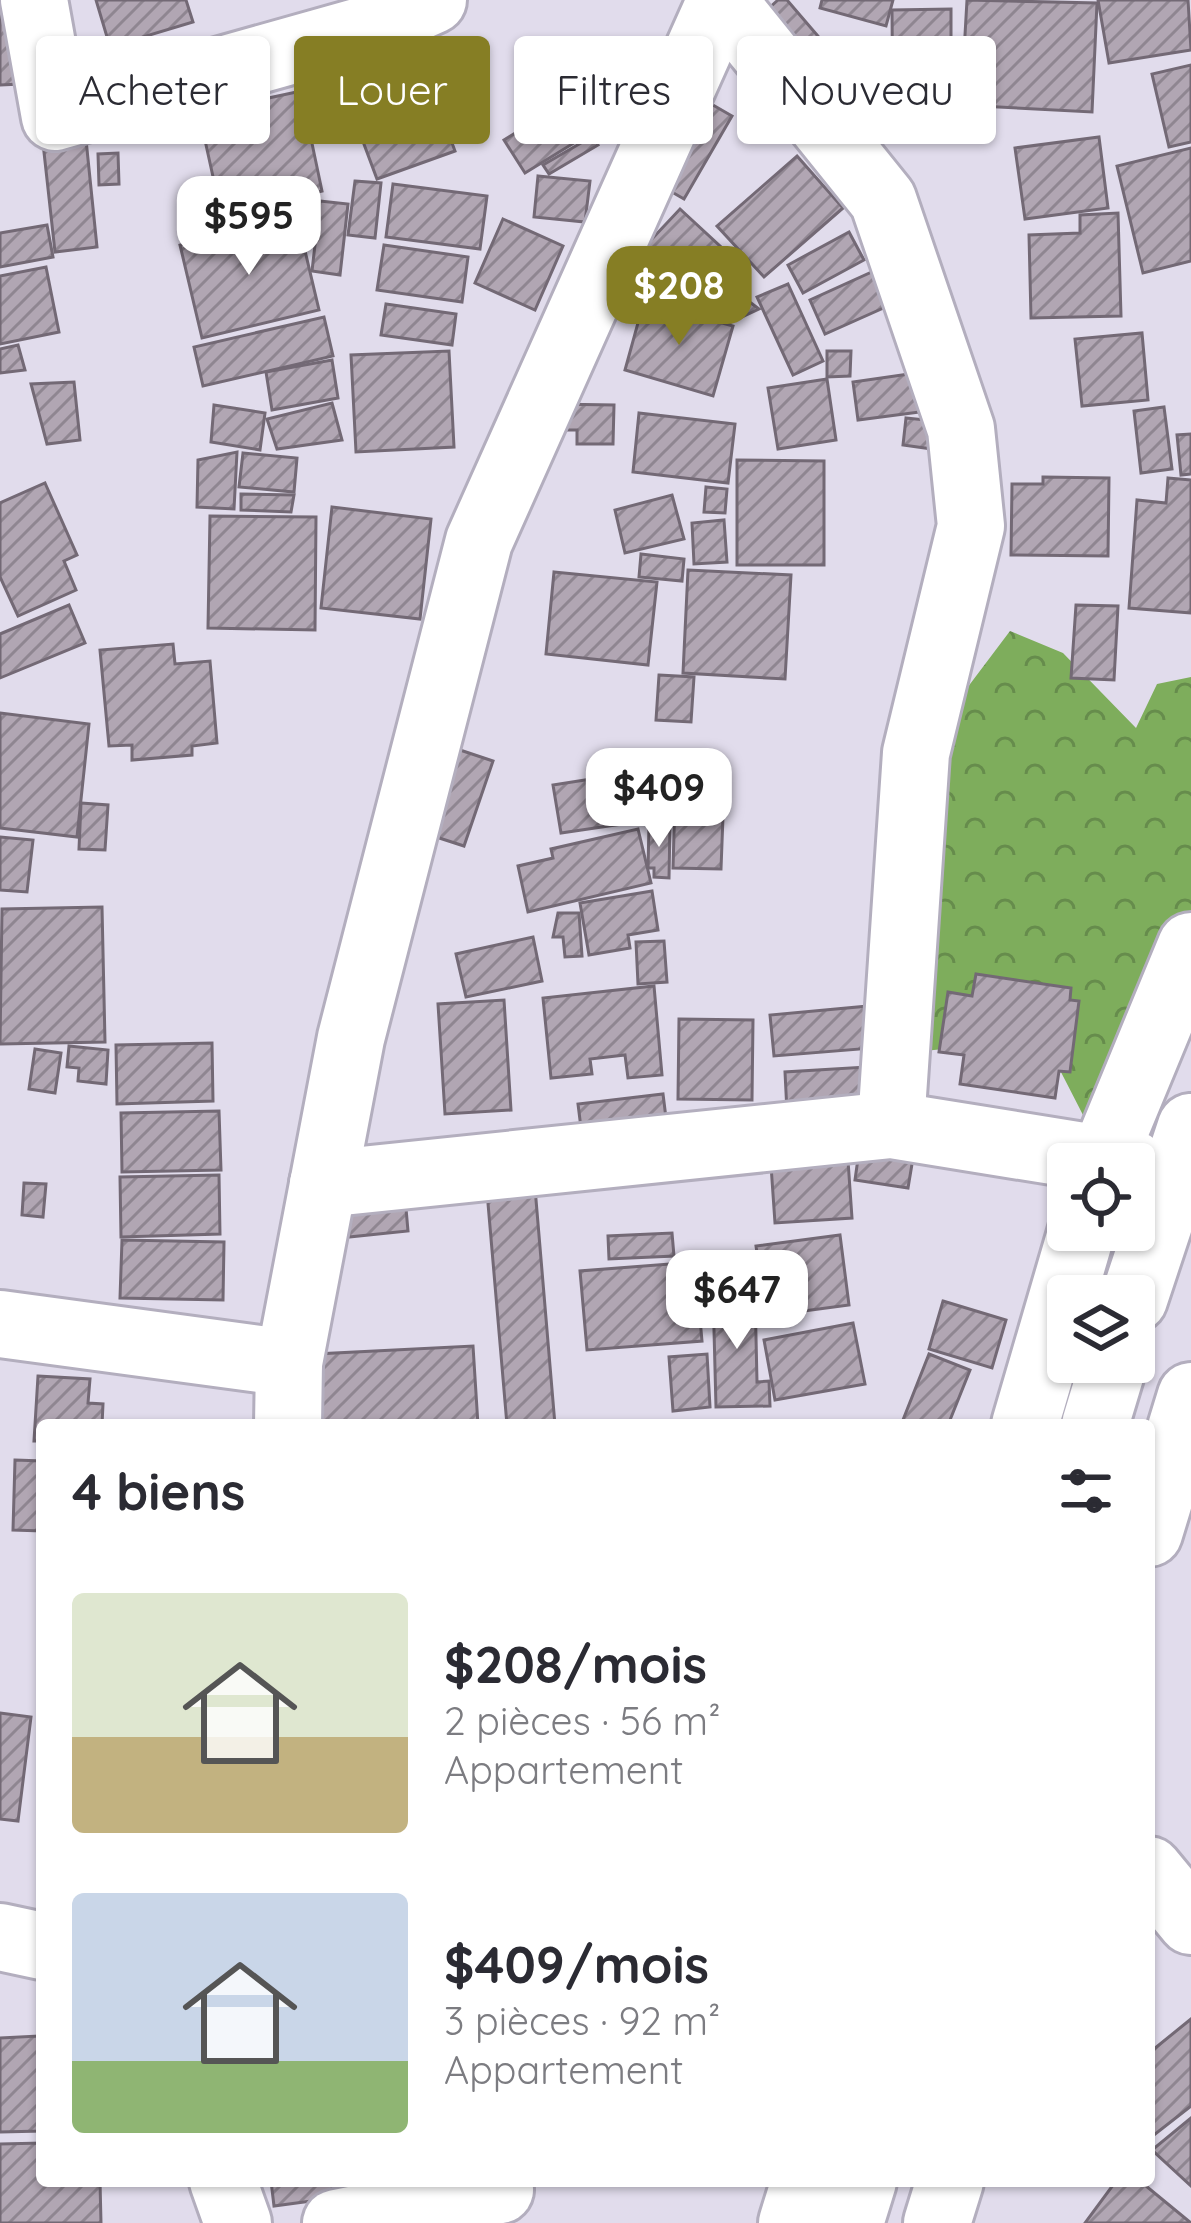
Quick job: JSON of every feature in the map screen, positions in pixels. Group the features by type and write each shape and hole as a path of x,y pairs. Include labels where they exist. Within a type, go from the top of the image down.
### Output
{"street":[{"path":"34,0 55,117 368,29 433,0"},
{"path":"0,1324 289,1394 351,1038 478,541 722,0 883,200 961,428 971,526 916,753 891,1125"},
{"path":"1143,1143 1191,946"},
{"path":"323,1184 891,1125 1047,1146"},
{"path":"1027,1419 1076,1251"},
{"path":"1097,1419 1108,1383"},
{"path":"1155,1513 1191,1396"},
{"path":"1155,1877 1191,1921"},
{"path":"0,1937 36,1945"},
{"path":"225,2187 238,2223"},
{"path":"793,2223 803,2187"},
{"path":"850,2223 861,2187"},
{"path":"937,2223 948,2187"},
{"path":"336,2223 500,2190"}],"green space":[{"path":"1010,631 1063,653 1136,728 1157,684 1191,677 1191,927 1142,1093 1083,1115 1044,1039 924,1051 913,989 955,704"}],"building":[{"path":"0,0 13,0 20,84 0,85"},
{"path":"96,0 186,0 193,22 147,36 107,36"},
{"path":"778,0 787,0 818,36 774,36 758,18"},
{"path":"822,0 893,0 886,26 820,8"},
{"path":"967,0 1097,3 1092,112 996,107 996,36 965,36"},
{"path":"1098,0 1188,0 1191,50 1109,63"},
{"path":"951,9 951,36 892,36 892,10"},
{"path":"1191,65 1191,142 1169,147 1152,74"},
{"path":"294,93 294,144 312,144 322,191 221,213 206,144 270,144 270,98"},
{"path":"713,105 732,116 684,199 658,184 681,144 713,144"},
{"path":"514,134 514,144 572,144 525,173 504,140"},
{"path":"1099,137 1108,208 1025,219 1015,148"},
{"path":"43,144 86,144 97,247 55,252"},
{"path":"364,144 452,144 455,151 377,179"},
{"path":"579,144 598,145 549,174 543,165"},
{"path":"1191,148 1191,261 1143,273 1117,166"},
{"path":"118,153 119,184 99,185 98,154"},
{"path":"797,156 843,208 764,277 717,226"},
{"path":"538,176 590,181 585,222 534,217"},
{"path":"355,181 381,183 375,238 348,235"},
{"path":"393,184 487,196 480,249 386,237"},
{"path":"320,201 348,204 340,275 312,271"},
{"path":"680,209 733,258 690,304 636,256"},
{"path":"1118,213 1121,316 1031,318 1029,235 1080,233 1080,215"},
{"path":"297,217 319,310 202,338 180,245"},
{"path":"503,219 563,246 535,310 475,283"},
{"path":"47,225 53,257 0,267 0,233"},
{"path":"849,232 864,260 803,293 788,265"},
{"path":"384,245 468,257 462,302 377,290"},
{"path":"737,265 748,275 722,305 709,292"},
{"path":"46,267 59,332 0,344 0,276"},
{"path":"874,271 890,305 825,334 810,300"},
{"path":"788,284 823,361 793,375 757,297"},
{"path":"743,297 759,309 729,323 721,308"},
{"path":"644,301 733,326 713,396 625,370"},
{"path":"386,304 456,314 452,345 381,335"},
{"path":"324,317 333,356 203,386 194,347"},
{"path":"1142,333 1148,400 1082,406 1075,339"},
{"path":"18,345 25,370 0,373 0,349"},
{"path":"449,351 454,447 356,452 351,355"},
{"path":"827,351 851,351 850,376 827,377"},
{"path":"332,360 338,398 272,410 266,372"},
{"path":"930,371 935,410 858,420 853,382"},
{"path":"827,379 836,440 778,449 768,388"},
{"path":"74,382 80,440 47,444 31,384"},
{"path":"332,403 342,440 277,449 267,419"},
{"path":"552,404 614,405 613,444 577,444 577,430 552,430"},
{"path":"214,405 265,413 260,450 211,442"},
{"path":"1164,407 1172,469 1141,473 1134,411"},
{"path":"639,413 735,424 728,483 633,472"},
{"path":"906,418 936,421 932,449 903,445"},
{"path":"1191,434 1191,474 1181,475 1177,435"},
{"path":"237,452 234,509 197,507 198,460"},
{"path":"243,453 297,458 294,492 239,487"},
{"path":"737,460 824,461 824,565 737,565"},
{"path":"1043,477 1109,478 1108,556 1011,555 1012,484 1043,484"},
{"path":"1168,478 1191,480 1191,613 1129,608 1137,500 1166,503"},
{"path":"45,483 77,555 64,561 76,590 18,616 0,577 0,503"},
{"path":"706,487 727,489 725,513 704,512"},
{"path":"241,494 294,495 291,512 241,510"},
{"path":"672,495 684,539 625,553 615,510"},
{"path":"332,507 431,519 420,619 321,608"},
{"path":"210,516 316,517 315,630 208,628"},
{"path":"724,520 727,562 694,564 692,523"},
{"path":"641,554 684,559 682,581 639,577"},
{"path":"688,570 791,575 785,679 683,673"},
{"path":"554,572 657,582 648,665 546,654"},
{"path":"69,605 85,643 0,678 0,634"},
{"path":"1076,605 1118,606 1114,680 1071,678"},
{"path":"173,644 175,664 210,661 217,743 192,746 192,755 132,760 132,745 109,746 100,650"},
{"path":"659,675 694,677 691,722 656,720"},
{"path":"0,713 89,724 77,837 0,828"},
{"path":"460,750 493,761 464,846 430,835"},
{"path":"676,763 725,764 721,869 673,868"},
{"path":"655,769 663,818 561,833 553,785"},
{"path":"81,803 108,805 105,850 79,849"},
{"path":"649,825 670,825 669,878 654,877 654,868 648,868"},
{"path":"638,829 651,883 528,912 518,866 553,858 551,849"},
{"path":"0,837 33,840 27,892 0,890"},
{"path":"652,891 658,930 628,935 630,948 589,955 580,903"},
{"path":"102,907 105,1042 0,1044 2,909"},
{"path":"558,913 579,913 582,956 565,957 563,937 553,937"},
{"path":"533,937 542,981 466,997 456,954"},
{"path":"664,941 667,982 638,984 636,942"},
{"path":"976,974 1071,988 1070,1000 1079,1001 1070,1072 1059,1071 1055,1098 960,1084 964,1055 939,1052 948,992 972,996"},
{"path":"654,986 662,1075 628,1078 625,1055 590,1059 592,1074 551,1078 543,998"},
{"path":"504,1000 511,1110 445,1114 438,1004"},
{"path":"869,1006 873,1048 774,1056 770,1015"},
{"path":"679,1019 753,1020 752,1100 678,1099"},
{"path":"212,1043 213,1101 117,1104 116,1045"},
{"path":"69,1046 108,1050 106,1084 78,1081 79,1068 67,1067"},
{"path":"35,1049 61,1053 55,1093 29,1089"},
{"path":"866,1067 869,1107 787,1112 785,1072"},
{"path":"663,1094 667,1126 582,1136 578,1104"},
{"path":"219,1111 221,1170 122,1172 121,1113"},
{"path":"860,1144 914,1152 908,1188 855,1180"},
{"path":"847,1146 852,1218 775,1223 770,1151"},
{"path":"219,1175 220,1234 121,1237 120,1177"},
{"path":"534,1176 554,1419 506,1419 486,1180"},
{"path":"24,1183 46,1184 43,1217 22,1215"},
{"path":"404,1186 408,1231 339,1238 335,1194"},
{"path":"672,1233 674,1256 609,1259 608,1236"},
{"path":"840,1235 849,1305 766,1316 756,1246"},
{"path":"122,1240 224,1242 223,1300 120,1298"},
{"path":"695,1262 702,1341 587,1350 580,1271"},
{"path":"713,1292 755,1292 757,1382 769,1381 770,1406 716,1407"},
{"path":"943,1301 1006,1320 992,1368 929,1349"},
{"path":"853,1323 865,1384 775,1400 764,1340"},
{"path":"473,1346 478,1419 320,1419 316,1354"},
{"path":"707,1354 710,1407 673,1411 669,1357"},
{"path":"929,1354 970,1370 950,1419 903,1419"},
{"path":"38,1376 90,1379 88,1403 103,1404 102,1419 36,1419 34,1441"},
{"path":"15,1460 36,1461 36,1531 13,1530"},
{"path":"0,1713 31,1717 18,1821 0,1819"},
{"path":"1191,2019 1191,2106 1155,2134 1155,2048"},
{"path":"36,2036 36,2131 0,2132 0,2038"},
{"path":"1191,2118 1191,2186 1155,2153 1155,2148"},
{"path":"36,2143 36,2187 100,2187 101,2223 0,2223 0,2144"},
{"path":"272,2187 333,2187 334,2198 274,2206"},
{"path":"1112,2187 1147,2187 1191,2223 1085,2223"}]}
